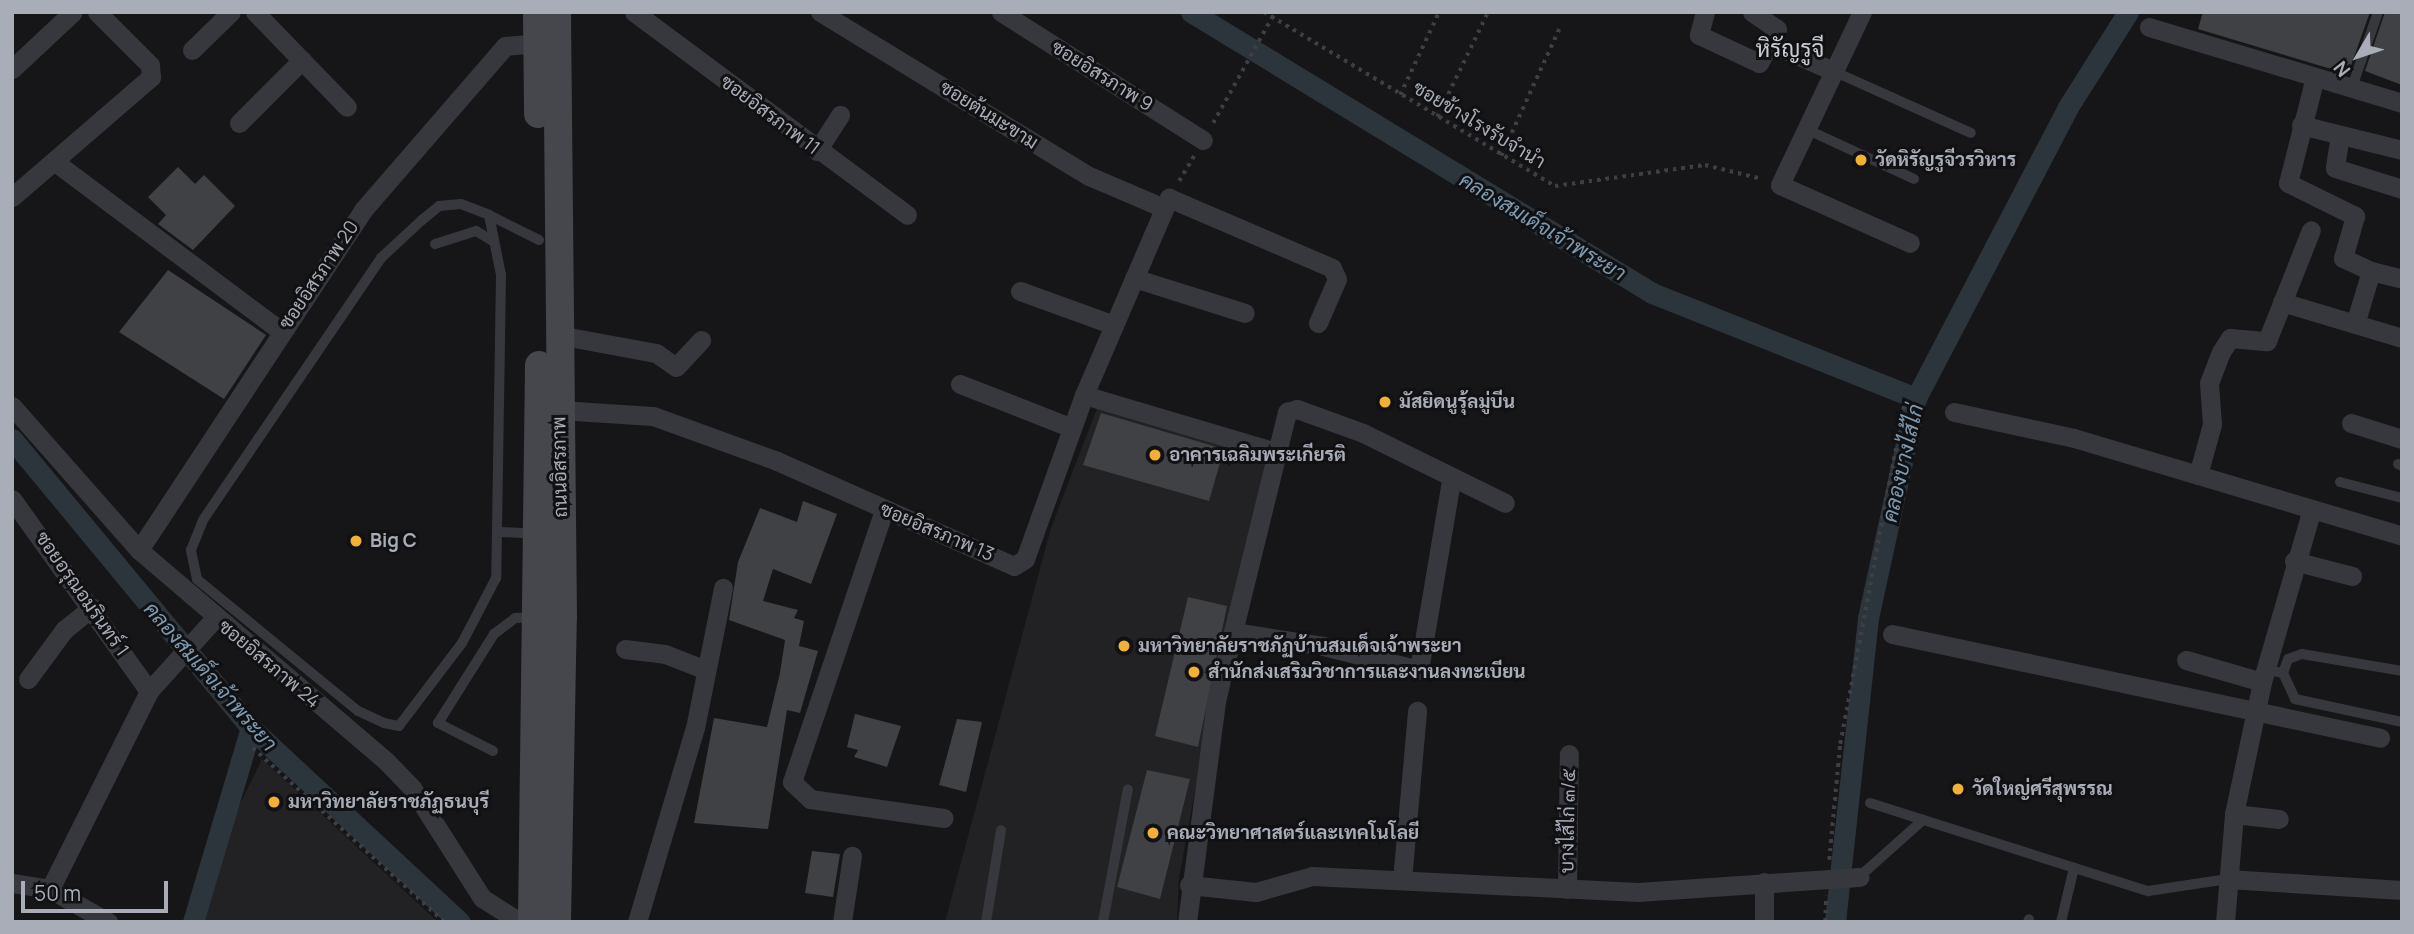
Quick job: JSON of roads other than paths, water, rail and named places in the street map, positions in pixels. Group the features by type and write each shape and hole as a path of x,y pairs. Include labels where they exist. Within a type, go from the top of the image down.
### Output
{"main road":[{"path":"532,922 551,618 539,534 537,12"},
{"name":"ถนนอิสรภาพ","path":"557,922 551,618 559,410 558,12"}],"street":[{"path":"12,69 73,12"},
{"path":"12,197 151,77 150,65 97,12"},
{"path":"191,50 231,12"},
{"path":"255,12 347,107"},
{"name":"ซอยอิสรภาพ 11","path":"634,12 817,151 907,215"},
{"name":"ซอยต้นมะขาม","path":"820,12 1089,176 1332,268 1337,279 1318,323"},
{"name":"ซอยอิสรภาพ 9","path":"1001,12 1203,140"},
{"path":"1705,12 1699,29 1703,38 1759,64 1772,44 1775,23 1752,12"},
{"path":"1862,12 1780,185 1910,243"},
{"path":"2149,27 2314,81 2402,103"},
{"name":"ซอยอิสรภาพ 20","path":"139,550 363,210 505,46 538,43"},
{"path":"1772,44 1833,71"},
{"path":"239,123 302,60"},
{"path":"2314,81 2288,183 2355,216 2343,258 2371,271 2402,279"},
{"path":"817,151 840,115"},
{"path":"2301,125 2402,150"},
{"path":"2340,135 2335,168 2402,189"},
{"path":"55,162 281,331"},
{"name":"ซอยอิสรภาพ 13","path":"559,410 653,416 1021,564 1084,395 1166,203"},
{"path":"2198,475 2212,424 2209,383 2221,352 2230,338 2267,341 2311,230"},
{"path":"2355,324 2371,271"},
{"path":"1134,278 1245,313"},
{"path":"1020,291 1114,325"},
{"path":"2282,302 2402,338"},
{"path":"558,335 656,353 676,367 701,340"},
{"path":"960,384 1072,428"},
{"path":"1084,395 1273,451"},
{"name":"ซอยอิสรภาพ 24","path":"12,406 139,550 215,618 387,762 412,788 482,898 520,922"},
{"path":"1186,922 1216,701 1234,632 1273,451 1287,412 1297,409 1394,446 1451,480 1505,503"},
{"path":"1954,412 2198,475 2311,512 2402,536"},
{"path":"2351,423 2402,439"},
{"path":"1234,632 1323,646 1419,670 1451,480"},
{"name":"ซอยอรุณอมรินทร์ 1","path":"12,499 92,607 149,691"},
{"path":"884,510 792,782 810,799 944,818"},
{"path":"2225,922 2234,814 2256,712 2270,675 2294,561 2311,512"},
{"path":"2294,561 2352,576"},
{"path":"637,922 706,670 723,588"},
{"path":"29,679 64,630 92,607"},
{"path":"50,889 149,691 166,668 215,618"},
{"path":"1892,634 2130,680 2256,712 2380,737"},
{"path":"625,649 665,654 706,670"},
{"path":"2186,660 2270,675"},
{"path":"1402,880 1417,711"},
{"name":"บางไส้ไก่ ๓/๕","path":"1567,889 1569,754"},
{"path":"2234,814 2279,819"},
{"path":"842,922 852,856"},
{"path":"1189,885 1256,892 1312,876 1638,892 1764,882 1841,880"},
{"path":"2228,879 2402,890"},
{"path":"1764,882 1764,922"},
{"path":"12,883 50,889 108,922"}],"lane":[{"path":"2351,90 2378,12"},
{"path":"1833,71 1971,132"},
{"path":"1805,129 1914,179"},
{"path":"489,215 501,275 501,532 496,578 484,607 399,726 358,712 198,579 190,565 203,520 381,258 439,206 461,204 489,215 539,240"},
{"path":"435,244 476,231 494,242"},
{"path":"2340,482 2402,498"},
{"path":"501,532 539,534"},
{"path":"493,751 438,723 495,634 515,618 551,618"},
{"path":"2402,671 2302,654 2288,659 2270,675 2295,699 2402,722"},
{"path":"1103,922 1128,789"},
{"path":"1870,803 2074,868 2161,892 2228,879"},
{"path":"1841,880 1923,820"},
{"path":"986,922 1001,830"},
{"path":"2061,922 2074,868"}],"waterway":[{"name":"คลองสมเด็จเจ้าพระยา","path":"1191,12 1652,293 1916,398"},
{"name":"คลองบางไส้ไก่","path":"1835,922 1868,618 1916,398 2068,107 2128,12"},
{"name":"คลองสมเด็จเจ้าพระยา","path":"12,439 251,728 460,922"},
{"path":"193,922 251,728"}],"place":[{"name":"วัดหิรัญรูจีวรวิหาร","path":"1861,160"},
{"name":"มัสยิดนูรุ้ลมู่บีน","path":"1385,402"},
{"name":"อาคารเฉลิมพระเกียรติ","path":"1155,455"},
{"name":"Big C","path":"356,541"},
{"name":"มหาวิทยาลัยราชภัฏบ้านสมเด็จเจ้าพระยา","path":"1124,646"},
{"name":"สำนักส่งเสริมวิชาการและงานลงทะเบียน","path":"1194,672"},
{"name":"วัดใหญ่ศรีสุพรรณ","path":"1958,789"},
{"name":"มหาวิทยาลัยราชภัฏธนบุรี","path":"274,802"},
{"name":"คณะวิทยาศาสตร์และเทคโนโลยี","path":"1153,833"}],"district":[{"name":"หิรัญรูจี","path":"1790,48"}]}
